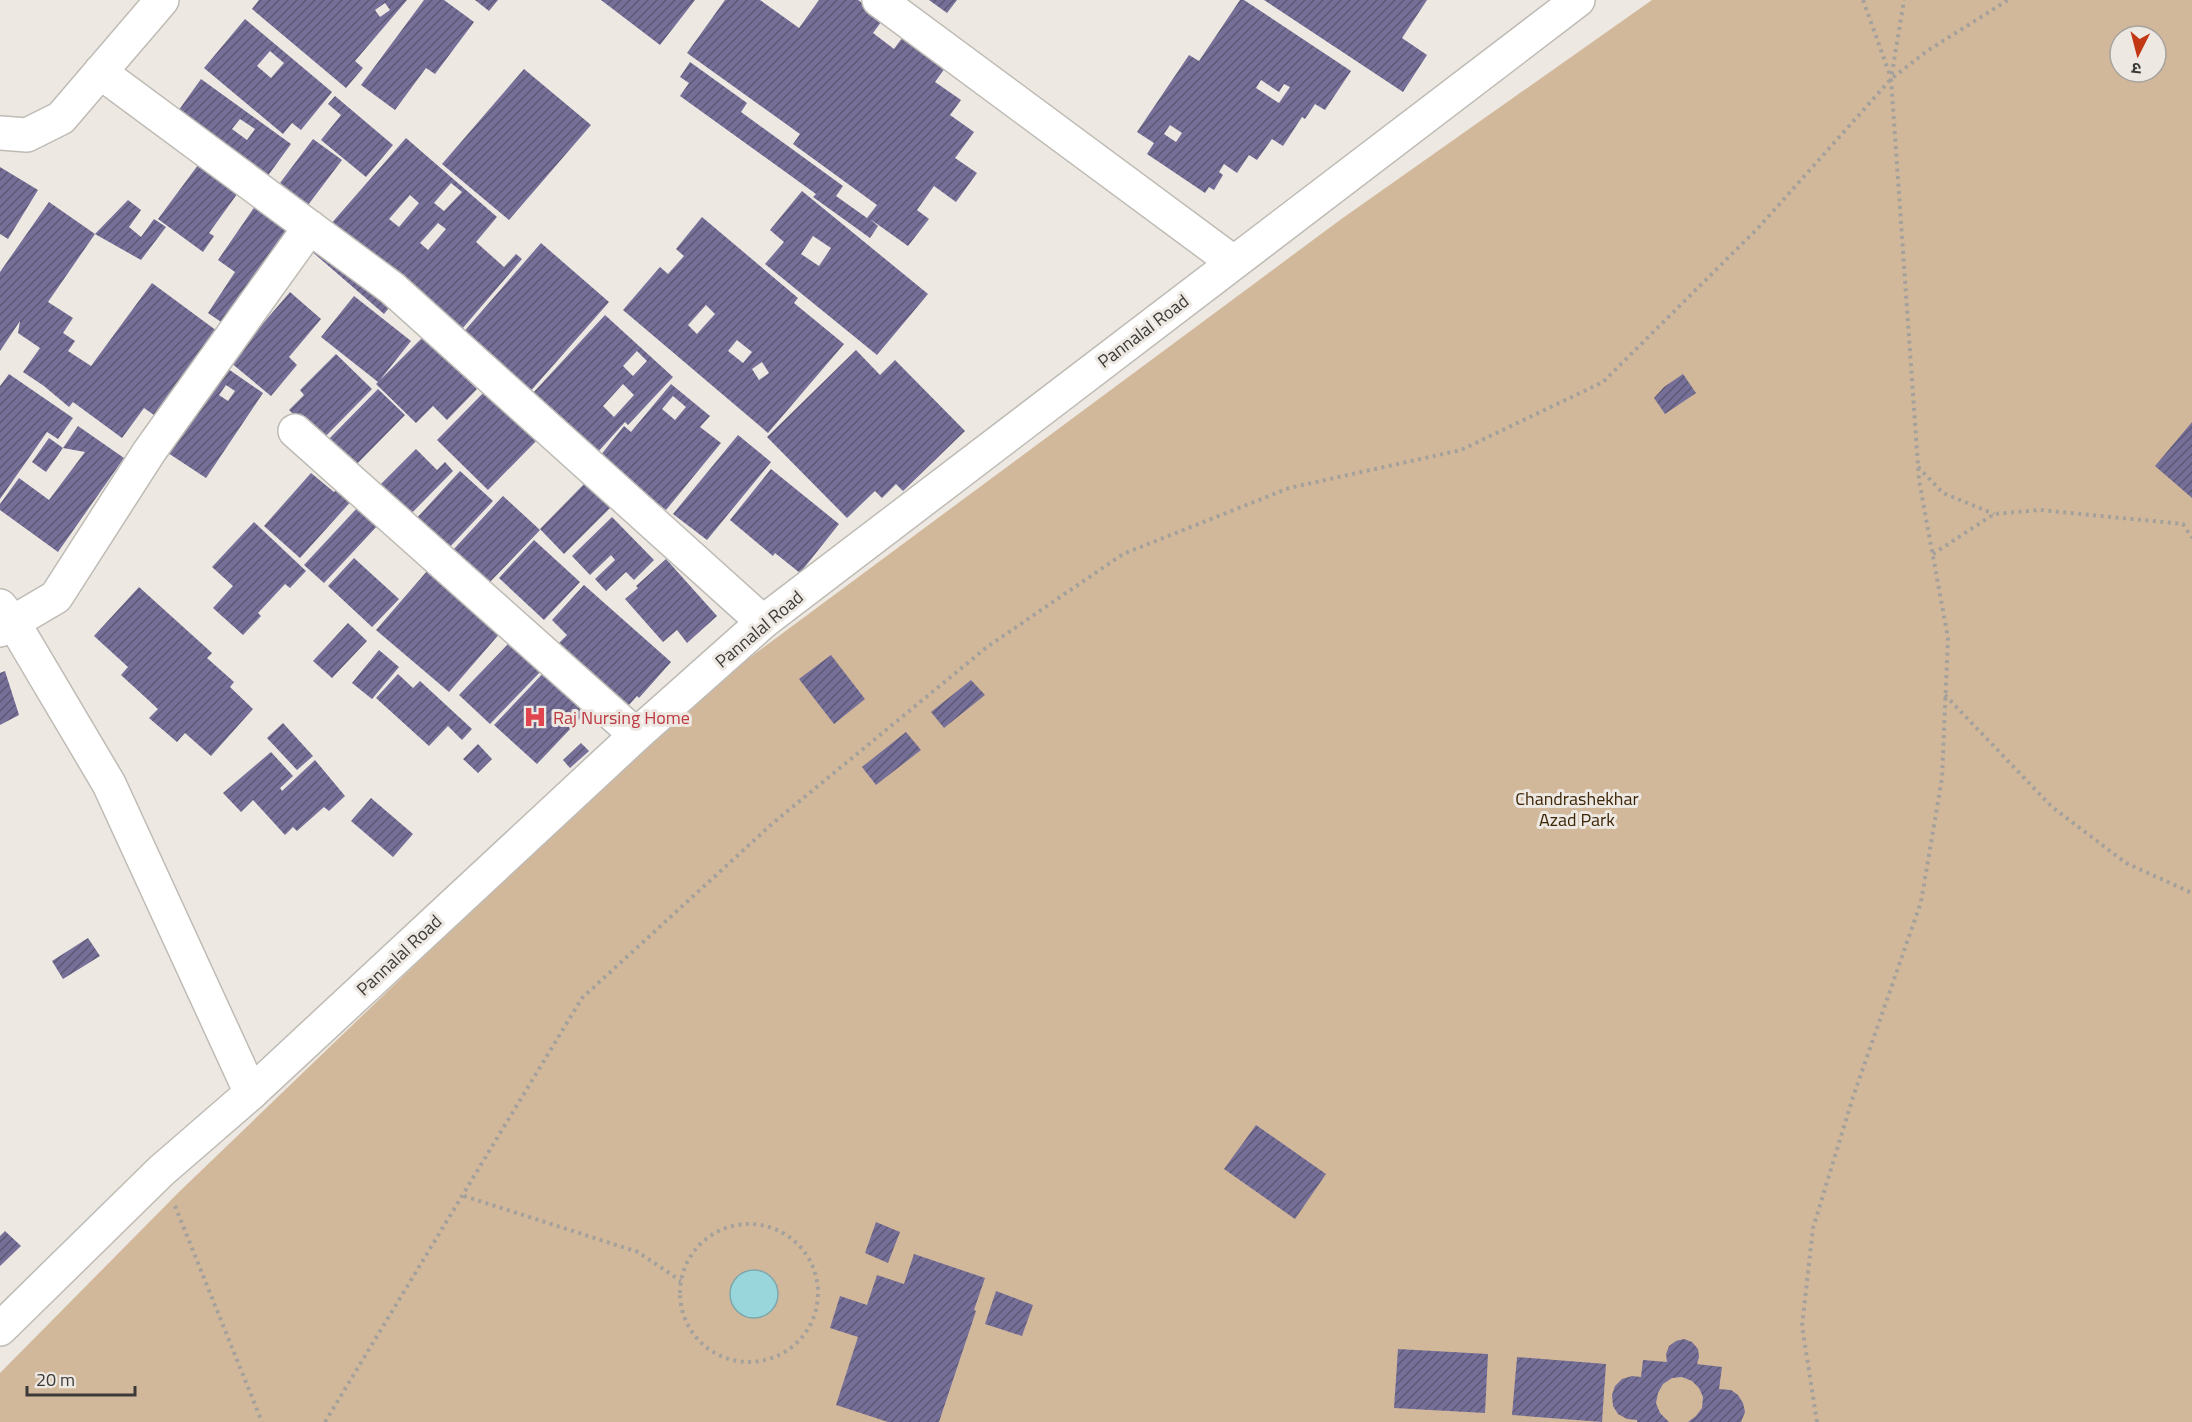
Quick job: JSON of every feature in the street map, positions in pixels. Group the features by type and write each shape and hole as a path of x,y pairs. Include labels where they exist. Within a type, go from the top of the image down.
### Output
{"street":[{"path":"0,133 27,135 61,118 162,0"},
{"path":"879,0 1233,262"},
{"name":"Pannalal Road","path":"0,1329 161,1171 251,1093 636,735 764,622 1578,0"},
{"path":"100,72 392,288 764,622"},
{"path":"251,1093 109,784 4,619 56,597 149,452 310,227"},
{"path":"295,431 636,735"}],"path":[{"path":"1863,0 1891,79"},
{"path":"1817,1422 1802,1326 1814,1228 1853,1097 1921,902 1942,778 1948,638 1918,466 1891,79 1904,0"},
{"path":"325,1422 582,998 773,823 987,646 1123,554 1289,488 1461,450 1603,382 1759,227 1891,79 1927,51 2008,0"},
{"path":"1918,466 1943,493 1994,514 2040,510 2184,524 2192,538"},
{"path":"1933,554 1994,514"},
{"path":"1946,695 2052,807 2126,863 2192,893"},
{"path":"161,1171 262,1422"},
{"path":"464,1196 638,1252 681,1281"},
{"path":"746,1224 768,1227 789,1236 805,1251 815,1272 819,1294 815,1316 805,1336 788,1351 767,1360 745,1362 723,1357 703,1345 688,1326 681,1305 681,1281 688,1260 703,1241 723,1229 746,1224"}],"green space":[{"name":"Chandrashekhar Azad Park","path":"1652,0 2192,0 2192,1422 0,1422 0,1373 179,1192 683,707 1340,220"}],"water":[{"path":"749,1270 759,1270 774,1280 778,1294 774,1308 768,1314 759,1318 749,1318 734,1308 730,1299 730,1289 740,1274"}],"building":[{"path":"259,0 407,0 355,61 363,68 346,88 252,9","holes":["385,3 390,10 380,17 375,10"]},
{"path":"424,0 444,0 474,22 435,74 426,68 395,110 361,85"},
{"path":"475,0 498,0 489,11"},
{"path":"601,0 695,0 660,45"},
{"path":"725,0 760,0 799,28 819,0 858,0 884,18 873,33 894,49 905,34 948,64 935,82 961,100 950,115 974,132 955,158 977,173 956,202 934,186 917,210 929,219 908,246 870,219 878,226 870,238 813,197 816,194 680,96 689,83 680,77 690,62 747,103 741,112 843,186 836,196 867,218 877,205 793,144 800,134 687,53"},
{"path":"929,0 957,0 947,13"},
{"path":"1240,0 1244,0 1351,71 1325,110 1315,104 1305,119 1302,117 1283,146 1272,139 1257,160 1249,155 1237,173 1224,164 1219,172 1223,175 1214,190 1209,187 1205,193 1147,154 1154,143 1137,132 1189,55 1199,61","holes":["1261,80 1279,92 1284,84 1290,87 1279,103 1256,88","1170,125 1182,133 1176,142 1164,134"]},
{"path":"1264,0 1427,0 1402,38 1427,55 1403,92"},
{"path":"245,19 332,92 301,130 292,123 283,134 204,68","holes":["270,51 284,63 271,78 257,66"]},
{"path":"524,69 591,125 509,220 442,164"},
{"path":"201,79 291,144 256,192 171,121","holes":["240,119 255,129 247,140 232,129"]},
{"path":"335,96 393,145 366,177 321,140 341,115 328,104"},
{"path":"406,138 497,217 476,242 504,267 516,254 522,259 456,336 397,298 384,314 309,249","holes":["451,183 462,192 444,211 434,203","410,195 419,203 399,227 389,219","438,223 446,229 428,250 420,243"]},
{"path":"313,139 342,160 308,205 280,183"},
{"path":"201,161 240,190 209,233 214,236 203,252 158,219"},
{"path":"0,167 38,190 8,239 0,234"},
{"path":"802,191 928,294 877,355 765,264 784,242 770,230","holes":["813,236 831,248 819,266 801,254"]},
{"path":"262,196 318,233 246,339 208,313 235,272 218,260"},
{"path":"128,200 141,210 129,227 141,237 154,219 166,227 141,260 95,234"},
{"path":"49,202 95,234 48,302 73,318 63,333 75,341 68,351 91,366 152,283 217,331 154,415 144,408 122,438 73,402 69,407 23,372 40,348 18,333 20,321 0,351 0,272"},
{"path":"702,217 798,298 794,303 844,344 768,433 623,310 660,267 668,274 684,256 676,249","holes":["706,305 715,314 697,334 688,325","737,340 752,352 743,363 728,351","762,362 769,373 759,380 752,369"]},
{"path":"541,243 609,302 528,394 461,335"},
{"path":"290,292 321,319 289,357 297,365 271,396 230,362"},
{"path":"354,296 411,341 380,380 423,337 477,389 447,420 433,406 416,423 376,384 378,382 321,337"},
{"path":"605,315 673,377 628,425 625,422 597,453 532,394","holes":["637,351 647,361 633,376 623,366","623,384 634,395 614,417 603,406"]},
{"path":"856,350 880,375 895,360 965,431 903,491 896,484 882,498 875,491 847,518 767,437"},
{"path":"336,354 372,389 321,441 289,410 304,395 300,390"},
{"path":"221,364 263,393 206,478 168,453 208,395","holes":["226,385 235,391 228,401 219,395"]},
{"path":"9,374 73,418 58,439 47,432 0,499 0,386"},
{"path":"1683,374 1696,393 1665,414 1654,398 1664,387"},
{"path":"671,384 710,416 700,427 721,443 666,510 617,471 596,461 624,426 631,432","holes":["673,396 686,407 675,420 662,409"]},
{"path":"491,385 542,435 488,490 437,440"},
{"path":"378,389 405,415 350,471 323,445"},
{"path":"2192,422 2192,498 2155,466"},
{"path":"78,426 124,458 58,552 0,510 0,504 19,478 49,500 85,452 63,448"},
{"path":"738,435 771,462 707,540 673,514"},
{"path":"49,438 63,448 46,472 32,462"},
{"path":"416,449 437,470 445,462 453,471 403,522 373,492"},
{"path":"771,469 839,524 800,573 775,553 773,556 730,520"},
{"path":"460,471 493,501 447,550 415,520"},
{"path":"311,473 334,492 341,486 354,498 300,558 264,526"},
{"path":"587,481 612,506 564,554 540,529"},
{"path":"503,496 540,530 489,583 453,550"},
{"path":"359,506 379,524 324,583 304,565"},
{"path":"612,517 654,560 634,580 626,572 606,591 595,579 615,560 611,555 590,575 572,556"},
{"path":"254,522 306,571 290,588 285,584 258,613 261,616 243,635 213,608 233,586 212,567"},
{"path":"534,540 580,582 544,620 499,578"},
{"path":"354,558 399,599 372,627 328,586"},
{"path":"666,559 717,616 687,643 677,630 663,642 625,599"},
{"path":"428,570 501,632 449,692 376,630"},
{"path":"584,585 671,662 639,698 637,696 628,706 607,687 602,692 554,648 567,635 552,620"},
{"path":"139,587 212,653 207,658 234,682 230,687 253,709 211,756 185,733 177,742 149,718 158,709 121,675 128,667 94,636"},
{"path":"348,623 367,641 332,678 313,661"},
{"path":"512,640 543,669 490,724 459,695"},
{"path":"379,650 399,667 372,699 352,683"},
{"path":"831,655 865,699 834,724 799,679"},
{"path":"549,667 591,707 537,764 494,725"},
{"path":"5,671 19,715 0,725 0,673"},
{"path":"398,674 413,688 420,681 472,729 462,740 448,726 429,746 376,698"},
{"path":"971,680 985,695 944,728 931,712"},
{"path":"283,723 313,756 297,770 267,738"},
{"path":"906,732 921,750 876,785 862,767"},
{"path":"581,743 589,751 570,768 563,760"},
{"path":"478,744 492,759 478,773 463,759"},
{"path":"271,752 293,776 280,788 282,791 315,760 345,796 329,811 324,807 297,831 293,827 285,835 253,800 241,812 223,793"},
{"path":"371,798 413,834 393,857 351,821"},
{"path":"88,938 100,956 63,979 52,961"},
{"path":"1256,1125 1326,1174 1295,1219 1224,1169"},
{"path":"876,1222 900,1232 888,1263 865,1253"},
{"path":"5,1231 21,1246 0,1266 0,1236"},
{"path":"914,1254 985,1278 939,1422 888,1422 836,1405 858,1337 830,1328 840,1296 867,1305 877,1275 904,1284"},
{"path":"996,1291 1033,1305 1022,1336 985,1324"},
{"path":"1684,1339 1692,1342 1698,1349 1697,1364 1722,1367 1719,1389 1731,1390 1738,1395 1745,1412 1741,1422 1688,1422 1702,1408 1703,1397 1699,1388 1692,1381 1682,1377 1672,1378 1663,1384 1658,1393 1656,1403 1660,1413 1669,1422 1637,1422 1637,1420 1627,1419 1618,1414 1613,1406 1612,1395 1615,1386 1622,1379 1632,1376 1641,1377 1643,1360 1667,1362 1666,1354 1669,1346"},
{"path":"1398,1349 1488,1354 1485,1413 1394,1408"},
{"path":"1517,1357 1606,1364 1602,1422 1512,1415"}],"place":[{"name":"Raj Nursing Home","path":"535,717"}]}
